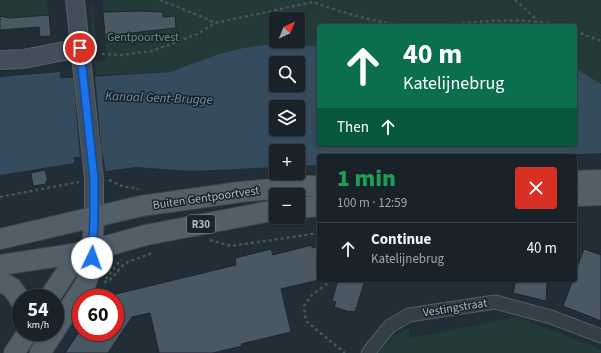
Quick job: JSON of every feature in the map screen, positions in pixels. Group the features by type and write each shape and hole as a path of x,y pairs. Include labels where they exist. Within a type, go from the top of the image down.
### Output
{"main road":[{"path":"577,181 601,180"},
{"name":"Buiten Gentpoortvest","path":"94,218 141,206 240,192 317,186"},
{"path":"577,196 601,195"},
{"path":"305,207 317,206"},
{"name":"Buiten Gentpoortvest","path":"92,250 146,235 269,211"},
{"name":"R30","path":"0,239 42,228 94,218"},
{"path":"64,316 86,282 91,268 94,218"},
{"name":"R30","path":"0,265 92,250"},
{"path":"54,289 69,268 92,250"},
{"path":"0,281 13,289"},
{"path":"14,353 21,341"},
{"path":"40,353 48,341"}],"street":[{"path":"69,0 64,5 74,49 83,77 94,179 94,218"},
{"path":"74,49 75,0"},
{"path":"0,60 23,59 74,49"},
{"name":"Vestingstraat","path":"368,353 390,326 409,315 496,302 551,316 601,336"}],"path":[{"path":"160,0 215,23"},
{"path":"515,0 537,21"},
{"path":"102,54 121,55 152,51 198,34 215,23 314,1 328,7 386,24"},
{"path":"451,24 479,21 537,21 550,24"},
{"path":"577,32 601,41"},
{"path":"0,197 94,179"},
{"path":"206,239 231,246 317,233"},
{"path":"101,287 118,263 124,259"},
{"path":"329,282 312,295 304,306 306,321 345,353"}],"green space":[{"path":"0,0 47,0 49,15 9,18 0,16"},
{"name":"Gentpoortvest","path":"102,0 601,0 601,84 577,69 577,24 317,24 317,46 305,45 305,12 269,12 269,44 243,48 219,54 170,72 96,75 95,62 107,60"},
{"path":"90,5 93,7 97,50 94,53"},
{"path":"517,317 601,349 601,353 379,353 396,334 409,328 410,338"}],"water":[{"name":"Kanaal Gent-Brugge","path":"269,44 269,48 305,48 305,45 317,46 317,146 577,146 577,69 601,84 601,153 317,154 317,165 305,166 305,144 269,144 269,167 192,171 136,167 106,171 103,156 74,157 74,163 0,175 0,77 60,72 60,78 73,78 170,72 219,54 243,48"}],"pier":[{"path":"95,76 102,156 80,158 73,78"}],"building":[{"path":"103,12 163,12 163,17 175,16 176,28 105,36"},
{"path":"49,15 51,36 40,37 39,27 0,30 0,16 9,18"},
{"path":"45,170 48,181 46,181 46,184 33,186 31,173"},
{"path":"312,245 312,248 317,247 317,280 281,289 291,332 241,344 242,346 213,353 159,353 150,313 132,317 124,329 124,292 236,265 235,258 271,249 273,255"},
{"path":"584,249 601,255 601,321 563,306 572,282 577,282 577,268"},
{"path":"337,282 364,282 355,312 334,307 336,302 332,301"},
{"path":"516,282 547,282 546,301 513,293"},
{"path":"73,341 116,341 108,353 65,353"}],"route":[{"path":"80,48 94,179 92,258"}]}
